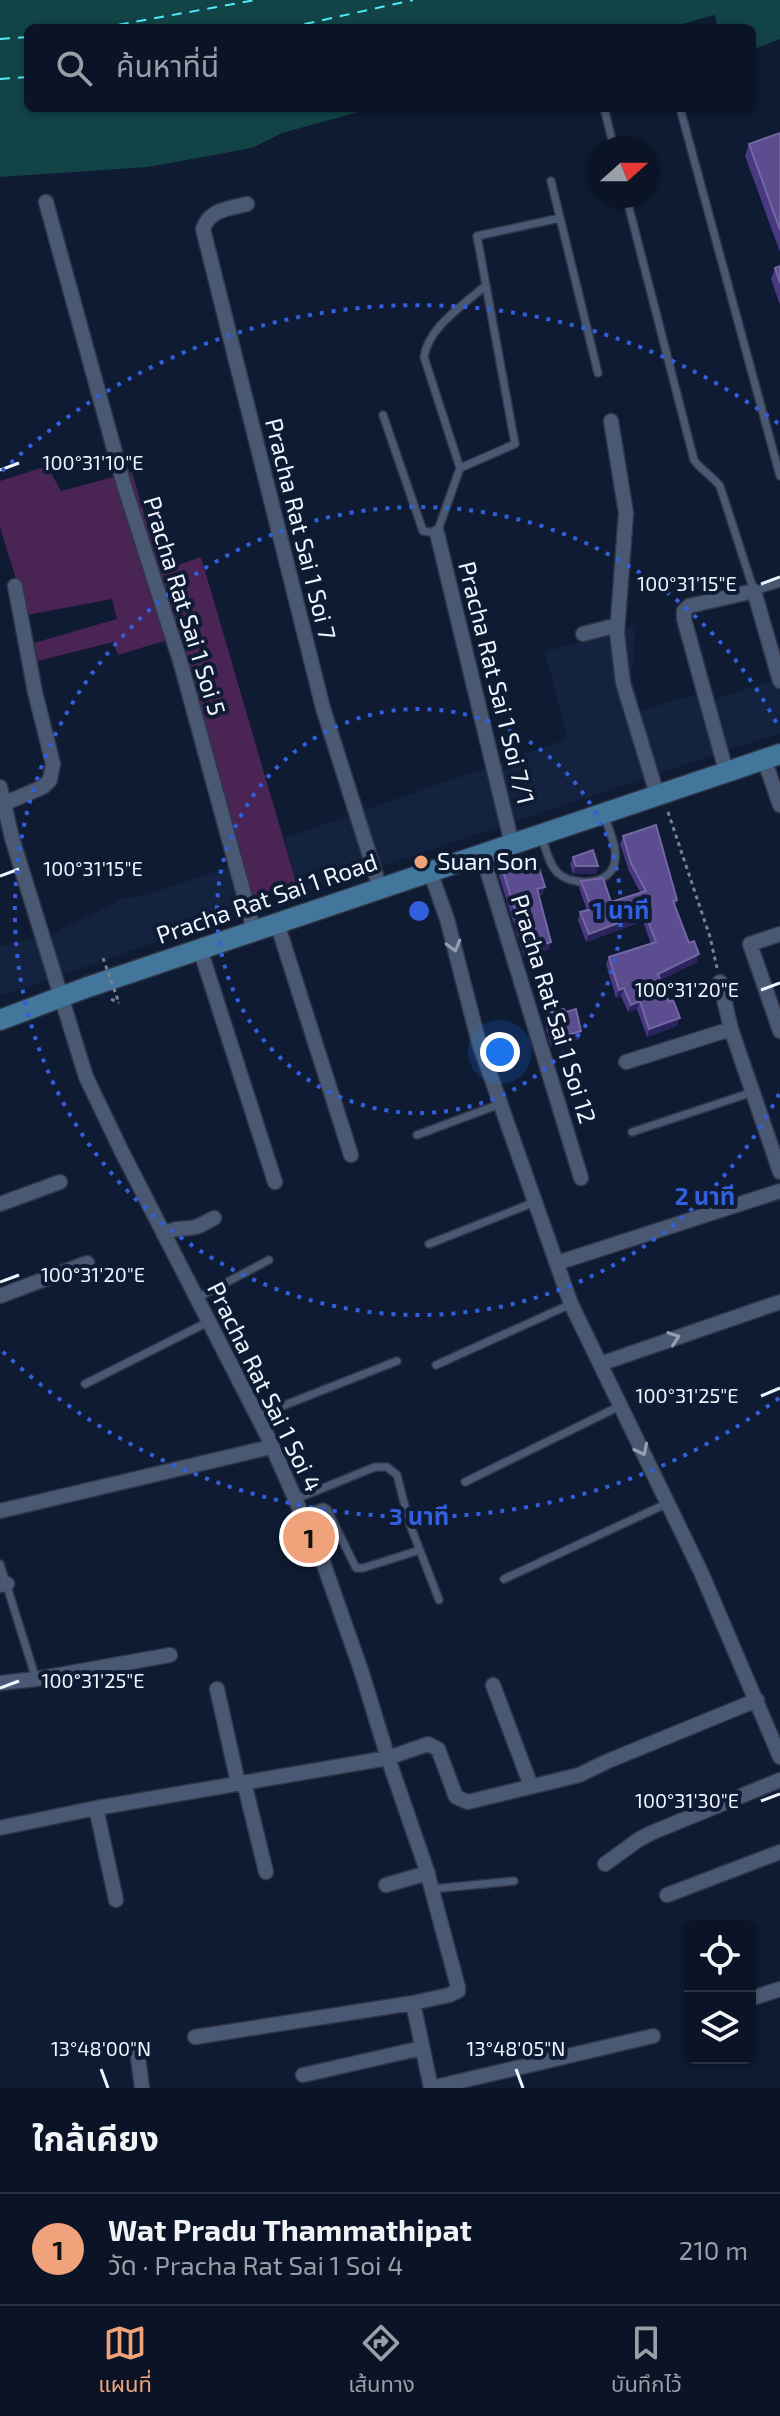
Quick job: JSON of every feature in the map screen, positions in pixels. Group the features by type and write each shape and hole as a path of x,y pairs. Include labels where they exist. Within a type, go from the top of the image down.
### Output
{"main road":[{"name":"Pracha Rat Sai 1 Road","path":"0,1020 61,996 772,757"},
{"path":"0,1005 33,1007"},
{"path":"0,1034 33,1007"}],"street":[{"name":"Pracha Rat Sai 1 Soi 5","path":"46,202 124,485 181,664 254,931"},
{"name":"Pracha Rat Sai 1 Soi 7","path":"247,204 214,213 207,218 203,229 323,708 380,888"},
{"path":"611,421 626,513 617,625 623,683 659,794"},
{"name":"Pracha Rat Sai 1 Soi 7/1","path":"437,533 512,844"},
{"path":"3,804 43,787 50,780 53,764 35,692 15,586"},
{"path":"726,771 684,611 689,606 754,591 779,673"},
{"path":"583,634 617,625"},
{"path":"772,757 780,805"},
{"name":"Pracha Rat Sai 1 Soi 4","path":"0,787 86,1077 296,1499 323,1562 361,1670 428,1873 458,1987 458,1991 449,1995 413,2003"},
{"name":"Pracha Rat Sai 1 Soi 12","path":"482,854 581,1178"},
{"path":"430,871 447,919 479,1043 571,1304 701,1572 780,1757"},
{"path":"277,923 351,1155"},
{"path":"780,934 750,944 780,1031"},
{"path":"200,949 275,1182"},
{"path":"720,982 731,1029 780,1172"},
{"path":"626,1062 731,1029"},
{"path":"0,1204 60,1182"},
{"path":"557,1263 780,1191"},
{"path":"164,1235 176,1228 197,1227 214,1218"},
{"path":"0,1296 87,1263"},
{"path":"600,1364 780,1302"},
{"path":"0,1511 271,1447"},
{"path":"0,1683 170,1655"},
{"path":"493,1685 531,1786"},
{"path":"217,1689 266,1872"},
{"path":"0,1828 96,1808 388,1758 428,1744 438,1749 456,1797 468,1802 579,1775 757,1700"},
{"path":"605,1864 651,1833 780,1780"},
{"path":"96,1808 116,1900"},
{"path":"667,1895 780,1852"},
{"path":"386,1885 428,1873"},
{"path":"756,1997 780,1989"},
{"path":"195,2037 413,2003 431,2088 653,2036"},
{"path":"303,2075 422,2048"},
{"path":"137,2050 142,2088"}],"lane":[{"path":"605,112 611,136"},
{"path":"681,112 780,476"},
{"path":"551,181 598,373"},
{"path":"629,208 694,460 720,486 754,591 780,583"},
{"path":"460,468 515,444 477,236 560,218"},
{"path":"383,415 423,531 437,533 460,468 424,357 426,346 433,335 486,285"},
{"path":"540,834 556,872 577,883 598,879 609,874 615,864 614,845 603,813"},
{"path":"632,1132 753,1092"},
{"path":"417,1135 502,1103"},
{"path":"429,1244 535,1202"},
{"path":"197,1298 269,1260"},
{"path":"436,1365 571,1304"},
{"path":"85,1384 209,1321"},
{"path":"257,1416 397,1361"},
{"path":"465,1482 620,1406"},
{"path":"296,1499 375,1467 387,1467 397,1475 409,1522 439,1600"},
{"path":"504,1579 668,1503"},
{"path":"302,1514 323,1507 327,1509 356,1568 420,1550"},
{"path":"0,1564 36,1679"},
{"path":"432,1889 514,1881"}],"path":[{"path":"659,794 710,937 720,982"},
{"path":"103,958 119,1003"}],"shaded area":[{"path":"0,0 780,0 780,39 756,48 756,24 717,24 715,15 682,24 24,24 24,112 358,112 282,133 252,148 148,167 0,177"},
{"path":"47,466 61,491 132,472 161,571 201,557 296,882 238,902 167,640 118,655 113,642 38,661 34,643 117,619 112,599 27,615 0,527 0,481"},
{"path":"636,625 632,678 640,711 712,689 716,699 780,678 780,733 299,894 285,838 567,739 545,652"},
{"path":"228,867 241,913 0,996 0,946 49,935 124,898 147,895"}],"building":[{"path":"780,133 780,230 749,144"},
{"path":"780,266 780,283 775,268"},
{"path":"656,825 677,900 673,901 689,943 694,941 699,954 658,974 669,1002 673,1000 680,1018 649,1029 640,1001 631,1005 624,988 619,990 609,957 656,942 645,913 589,934 580,912 592,909 581,881 603,878 611,902 646,891 631,863 623,836"},
{"path":"593,850 598,866 576,866 573,857"},
{"path":"536,858 545,887 537,889 551,942 527,949 502,868"},
{"path":"564,1009 566,1012 576,1009 581,1031 554,1039 546,1014"}],"ferry route":[{"path":"123,24 255,0"},
{"path":"305,24 413,0"},
{"path":"0,39 24,37"},
{"path":"0,79 24,77"}],"place":[{"name":"Suan Son","path":"421,862"},
{"name":"Wat Pradu Thammathipat","path":"309,1537"}]}
